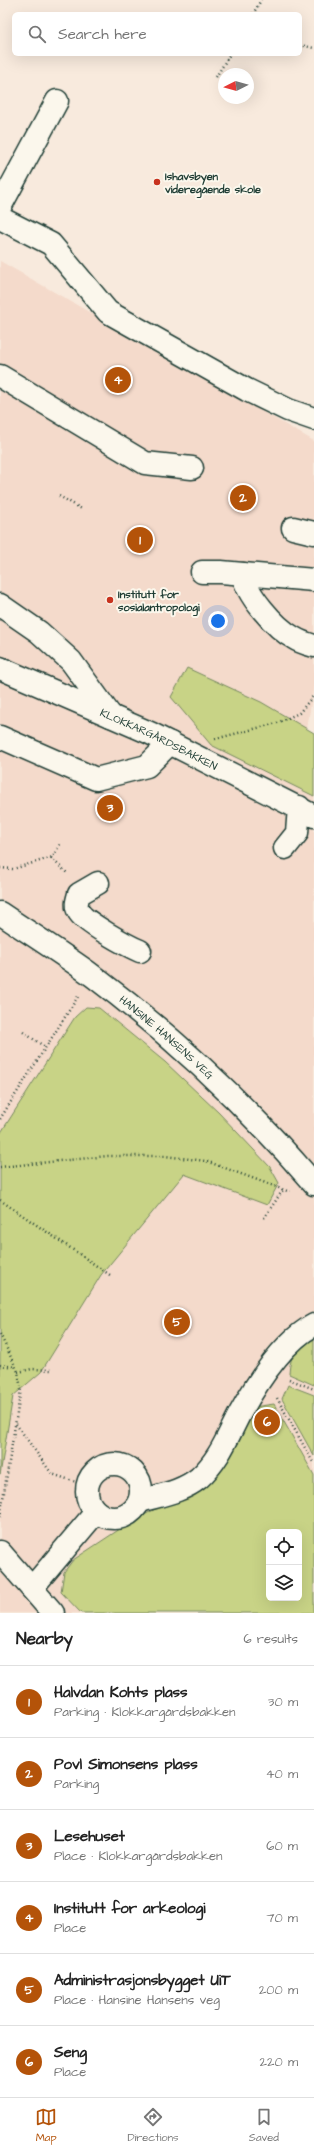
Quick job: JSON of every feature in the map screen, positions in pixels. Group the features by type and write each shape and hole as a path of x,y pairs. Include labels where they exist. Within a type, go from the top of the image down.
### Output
{"street":[{"path":"0,207 57,101"},
{"path":"0,218 51,244 108,312 247,390 288,410 314,419"},
{"path":"0,376 145,463 192,468"},
{"path":"293,528 296,531 314,533"},
{"path":"202,572 314,580"},
{"path":"243,574 245,585 271,619 293,638 314,646"},
{"path":"0,605 39,632 71,662 111,717"},
{"name":"KLOKKARGÅRDSBAKKEN","path":"0,668 179,748 299,808"},
{"path":"0,737 96,779 147,766 179,748"},
{"path":"285,848 297,833 299,808"},
{"path":"98,883 79,894 76,904 79,914 124,944 140,951"},
{"name":"HANSINE HANSENS VEG","path":"0,913 93,976 152,1023 209,1073 280,1145 305,1189"},
{"path":"140,1501 140,1483 136,1475 121,1465 112,1464 103,1466 93,1475 88,1486 87,1496 90,1504 96,1512 103,1516 121,1518 129,1514 140,1501 179,1491 203,1473 222,1452 239,1414 263,1377 292,1339 314,1325"},
{"path":"32,1588 96,1512"},
{"path":"0,1552 52,1613"}],"path":[{"path":"254,12 261,0"},
{"path":"302,45 314,48"},
{"path":"216,77 229,56"},
{"path":"59,496 82,508"},
{"path":"179,748 200,744 216,738 277,723 299,713 314,695"},
{"path":"0,868 13,869 51,858 60,844"},
{"path":"0,1119 82,991"},
{"path":"23,1032 45,1047"},
{"path":"0,1167 108,1156 165,1156 206,1161 283,1190 305,1189"},
{"path":"264,1218 283,1190"},
{"path":"0,1200 110,1275"},
{"path":"0,1334 18,1372 21,1389 0,1517"},
{"path":"0,1365 15,1367"},
{"path":"18,1372 32,1369 52,1370"},
{"path":"263,1377 314,1464"},
{"path":"15,1424 52,1474 88,1486"}],"shaded area":[{"path":"0,261 314,441 314,685 298,786 314,793 314,1613 0,1613"}],"green space":[{"path":"187,668 261,702 314,733 314,796 211,745 171,697"},
{"path":"86,1007 99,1008 165,1062 219,1113 270,1167 279,1183 267,1205 184,1174 101,1275 41,1372 13,1396 0,1475 0,1134 75,1017"},
{"path":"314,1333 314,1385 289,1374 291,1361 296,1350"},
{"path":"288,1385 314,1395 314,1456 282,1399"},
{"path":"274,1404 314,1475 314,1613 81,1613 61,1592 64,1572 73,1560 129,1523 163,1505 254,1407"}],"place":[{"name":"Ishavsbyen videregående skole","path":"157,182"},
{"name":"Institutt for arkeologi","path":"118,380"},
{"name":"Povl Simonsens plass","path":"243,498"},
{"name":"Halvdan Kohts plass","path":"140,540"},
{"name":"Institutt for sosialantropologi","path":"110,600"},
{"name":"Lesehuset","path":"110,808"},
{"name":"Administrasjonsbygget UiT","path":"177,1322"},
{"name":"Seng","path":"267,1422"}]}
